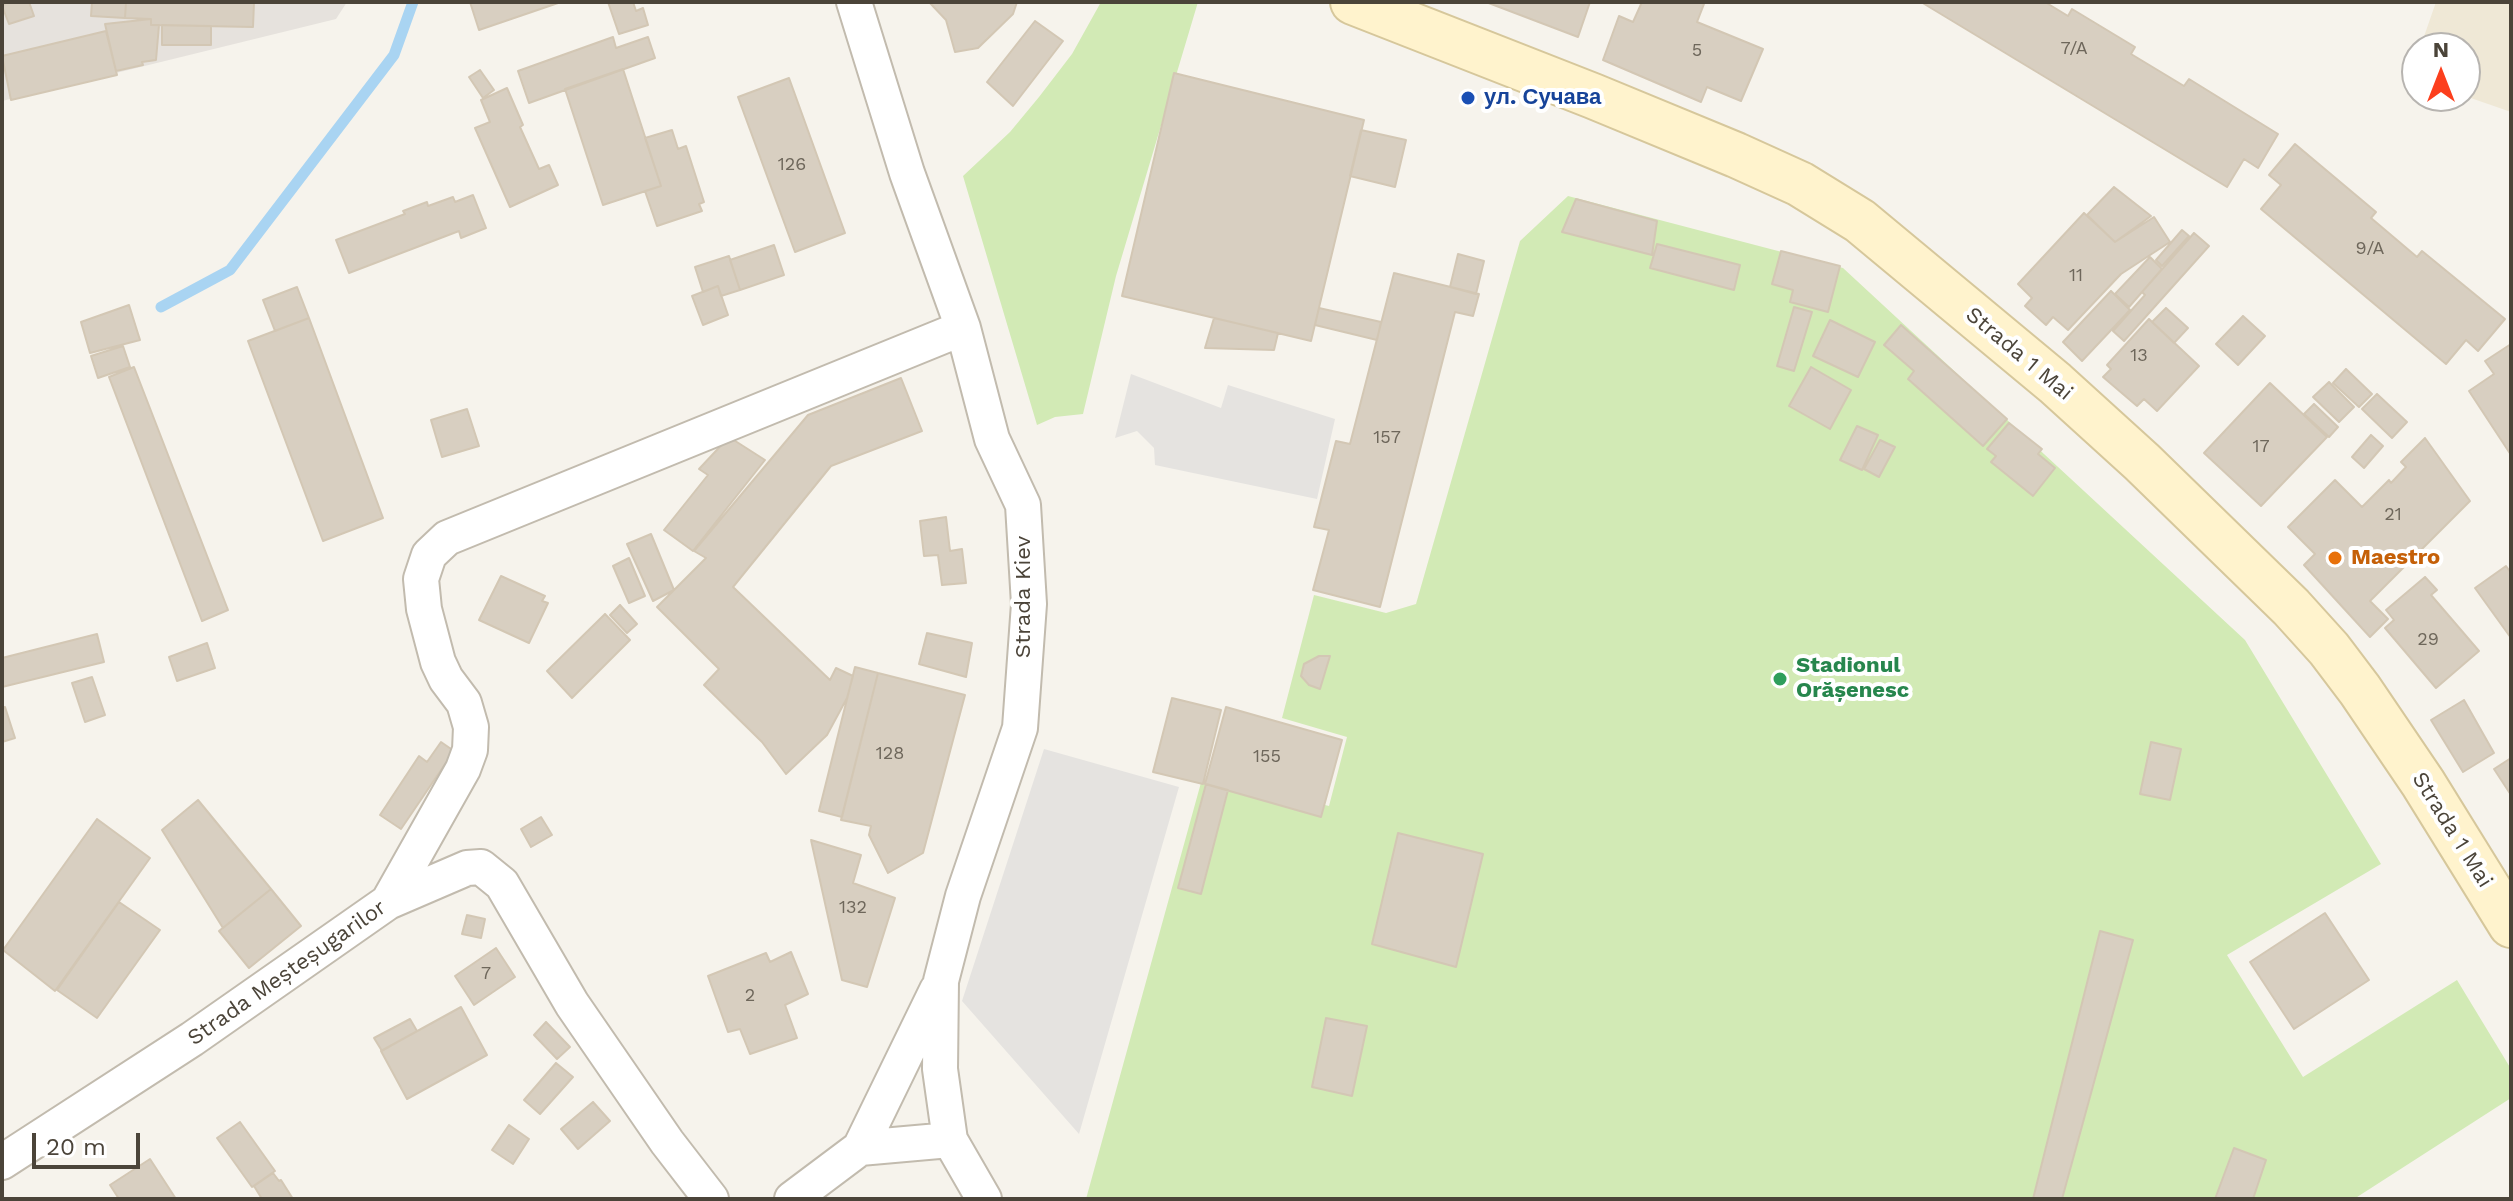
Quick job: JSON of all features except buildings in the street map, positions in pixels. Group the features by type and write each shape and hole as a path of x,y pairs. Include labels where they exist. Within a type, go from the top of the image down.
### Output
{"main road":[{"name":"Strada 1 Mai","path":"1353,2 1413,13 1800,184 1860,221 2066,393 2291,607 2360,690 2423,783 2511,925"}],"street":[{"name":"Strada Kiev","path":"854,2 907,173 963,328 992,439 1023,505 1029,604 1020,728 963,896 941,981 940,1069 950,1140 984,1199"},
{"path":"388,902 463,769 470,750 471,727 464,703 438,662 424,609 421,579 429,555 447,538 963,328"},
{"name":"Strada Meșteșugarilor","path":"2,1162 192,1039 388,902 467,868 481,867 502,884 572,1004 667,1142 711,1199"},
{"path":"792,1199 860,1148 941,981"},
{"path":"860,1148 950,1140"}],"shaded area":[{"path":"2,2 347,2 336,19 2,101"},
{"path":"2436,2 2511,2 2511,112 2481,102 2481,32 2426,32"},
{"path":"1131,374 1221,408 1228,385 1335,419 1317,499 1155,465 1154,448 1137,431 1115,438"},
{"path":"1044,749 1179,787 1079,1134 962,1001"}],"green space":[{"path":"1101,2 1198,2 1116,276 1083,414 1055,417 1037,425 963,176 1010,132 1039,97 1072,54"},
{"name":"Stadionul Orășenesc","path":"1568,196 1843,268 2245,640 2381,864 2227,955 2303,1077 2457,980 2511,1069 2511,1098 2354,1199 1086,1199 1202,779 1322,813 1325,805 1329,806 1347,737 1282,718 1314,595 1386,613 1416,604 1520,241"}],"waterway":[{"path":"161,307 230,270 394,55 413,2"}],"place":[{"name":"ул. Сучава","path":"1468,98"},
{"name":"Maestro","path":"2335,558"},
{"name":"Stadionul Orășenesc","path":"1780,679"}]}
